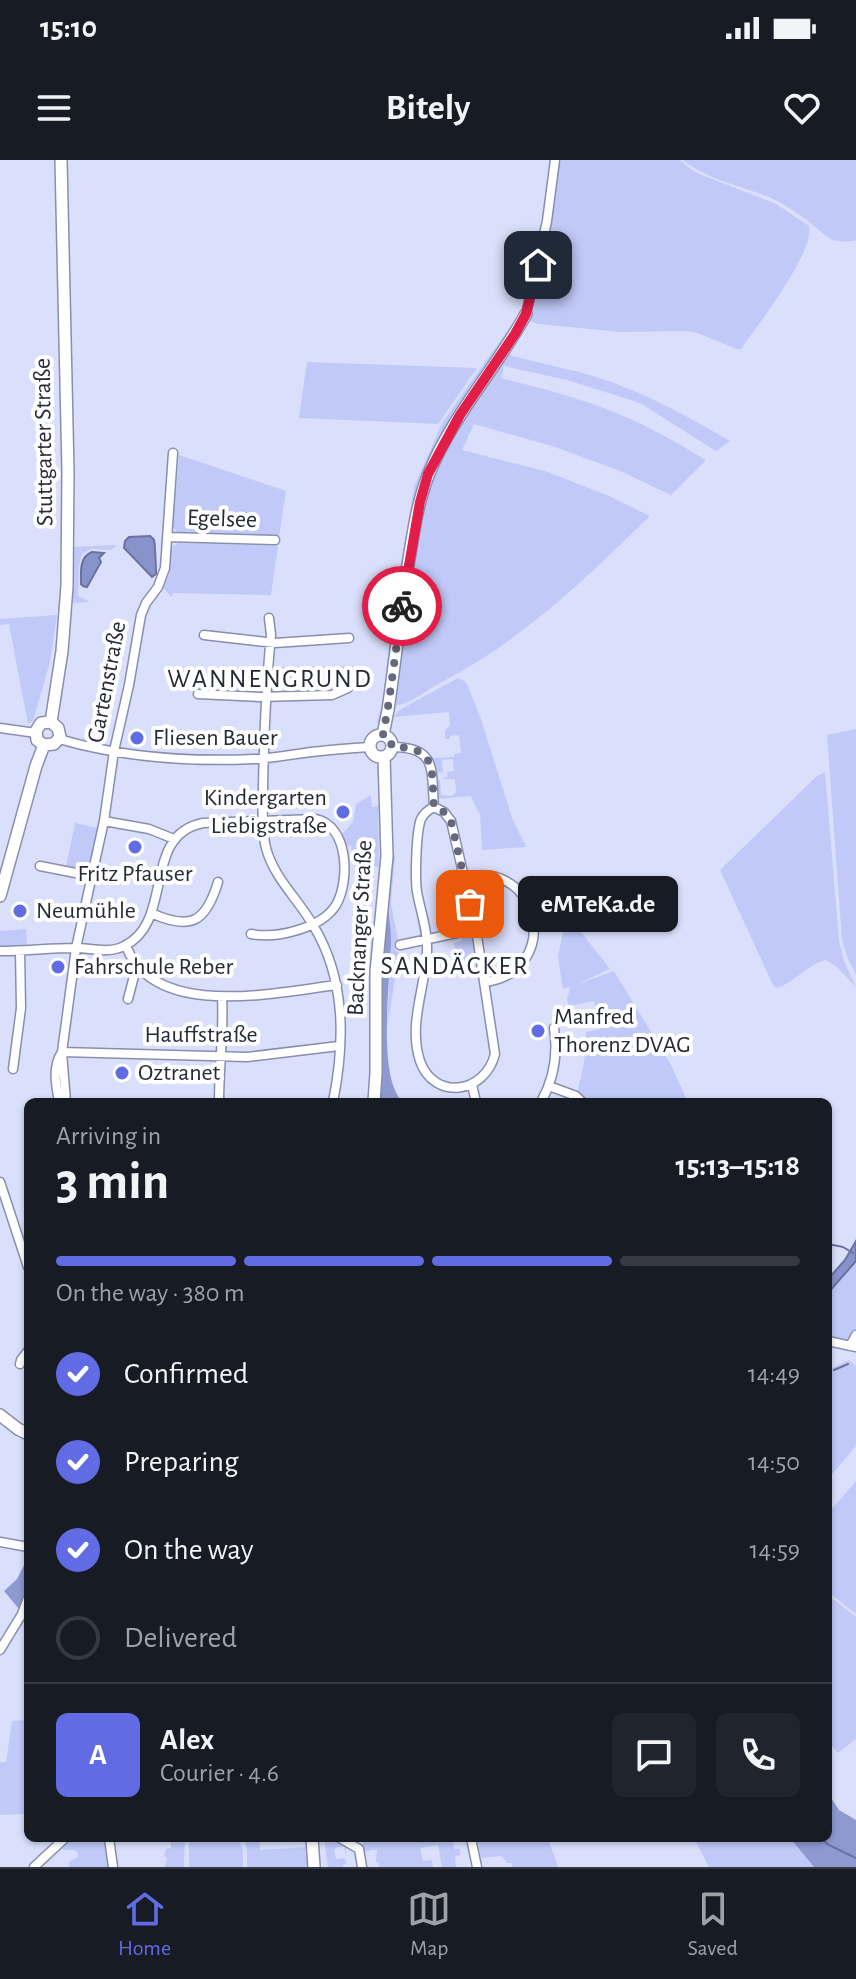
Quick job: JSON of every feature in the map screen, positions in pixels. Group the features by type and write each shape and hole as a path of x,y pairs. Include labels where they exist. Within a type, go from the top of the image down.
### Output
{"street":[{"name":"Stuttgarter Straße","path":"51,722 62,651 67,586 68,471 61,160"},
{"path":"383,735 412,540 428,474 460,415 526,314 544,235 555,160"},
{"name":"Gartenstraße","path":"66,1098 62,1052 76,948 104,821 114,751 141,615 163,579 173,453"},
{"name":"Egelsee","path":"168,537 275,540"},
{"path":"269,618 263,833 273,867 313,924 337,985 341,1007 333,1098"},
{"path":"204,635 270,642 349,638"},
{"path":"198,694 267,697 335,695 348,688"},
{"path":"51,722 58,728 59,739 52,745 44,745 37,740 36,733 41,723 51,722"},
{"path":"0,728 36,733"},
{"path":"383,735 390,739 392,747 384,757 375,755 370,747 374,738 383,735"},
{"path":"59,739 114,751 165,757 233,759 370,747"},
{"path":"0,896 44,745"},
{"path":"392,747 414,748 427,757 434,807"},
{"name":"Backnanger Straße","path":"374,1098 376,972 387,856 384,757"},
{"path":"434,807 444,812 451,821 476,929 496,1048 487,1073 472,1085 457,1088 442,1084 425,1071 419,1058 416,1020 427,940 416,871 420,824 425,813 434,807"},
{"path":"0,951 112,949 126,946 140,934 151,913 168,849 181,832 195,825 321,820 330,826 343,851 343,887 331,912 313,924 284,933 251,934"},
{"path":"104,821 149,829 174,839"},
{"path":"40,866 91,876"},
{"path":"464,878 488,876 507,882 524,898 533,918 533,942 522,962 504,977 485,982"},
{"path":"151,913 177,922 197,919 210,904 218,882"},
{"path":"400,945 476,929"},
{"path":"126,946 139,968 163,984 183,991 222,997 337,985"},
{"path":"13,1069 21,1008 20,951"},
{"path":"128,999 139,968"},
{"path":"219,1098 224,1026 222,997"},
{"path":"543,1098 555,1061 554,1028"},
{"name":"Hauffstraße","path":"62,1052 221,1057 284,1054 339,1046"},
{"path":"59,1098 56,1067 62,1052"},
{"path":"472,1085 475,1098"},
{"path":"549,1086 578,1098"},
{"path":"0,1182 24,1254"},
{"path":"18,1234 24,1231"},
{"path":"832,1342 853,1346 856,1335"},
{"path":"20,1364 24,1356"},
{"path":"0,1415 24,1432"},
{"path":"0,1542 24,1545"},
{"path":"0,1650 24,1609"},
{"path":"34,1867 61,1842"},
{"path":"110,1842 113,1867"},
{"path":"312,1842 314,1867"},
{"path":"347,1842 360,1850 362,1867"},
{"path":"472,1842 477,1867"}],"shaded area":[{"path":"560,160 680,160 693,171 776,204 809,226 803,253 794,270 741,349 687,331 621,332 530,321 528,317"},
{"path":"683,160 856,160 856,240 834,240 779,202 714,178"},
{"path":"517,317 521,317 420,486 381,724 377,723 414,487 442,423"},
{"path":"506,352 629,389 730,441 716,451 640,403 567,380 504,366 501,378 614,412 706,460 671,495 620,471 552,446 474,424 462,450 545,471 650,516 577,585 502,646 414,699 395,706 424,496 446,448"},
{"path":"307,362 477,368 438,424 299,418"},
{"path":"179,455 286,491 279,537 181,535 173,526"},
{"path":"150,536 154,540 156,574 152,577 124,548 129,537"},
{"path":"179,543 278,546 271,595 173,593 171,597 164,588 170,573 171,549"},
{"path":"117,545 111,550 91,549 82,554 78,596 90,602 72,603 73,547"},
{"path":"92,552 104,553 87,587 81,584 82,565 85,557"},
{"path":"57,615 50,662 33,721 28,724 9,624 0,625 0,619"},
{"path":"355,666 355,676 343,676 343,686 337,693 318,694 317,676 302,682 303,690 312,690 312,693 299,694 296,679 289,676 281,676 281,687 276,688 276,693 272,690 273,667"},
{"path":"220,667 242,668 241,693 219,692"},
{"path":"458,678 467,684 512,818 526,847 482,850 480,813 471,796 438,799 436,781 440,780 441,795 456,793 455,779 443,779 448,777 447,772 454,771 453,759 442,760 443,772 435,773 432,758 454,757 461,753 459,735 445,739 445,731 450,725 449,712 394,717 403,708"},
{"path":"856,729 856,975 842,940 827,735"},
{"path":"825,772 839,941 856,987 826,960 777,988 720,870 817,776"},
{"path":"371,795 372,807 378,806 379,867 354,866 351,846 345,845 341,835 353,822 356,804"},
{"path":"75,823 97,828 89,867 84,871 66,867"},
{"path":"391,856 395,856 391,903 398,940 394,946 399,953 387,1029 391,942 387,903"},
{"path":"387,903 391,940 387,1050 395,1089 401,1098 377,1098 379,963"},
{"path":"560,905 610,969 575,985 614,971 671,1065 686,1098 579,1098 576,1095 584,1064 586,1032 600,1029 594,1001 569,1006 570,987 563,989 558,956 566,919 558,914"},
{"path":"26,929 27,948 0,949 0,931"},
{"path":"473,935 479,960 454,965 454,943 462,941 461,936"},
{"path":"856,1241 856,1261 832,1288 832,1275"},
{"path":"856,1261 856,1331 847,1339 832,1338 832,1288"},
{"path":"849,1360 856,1366 856,1446 832,1474 832,1368"},
{"path":"856,1481 856,1614 832,1595 832,1508"},
{"path":"24,1565 24,1595 19,1609 4,1591 17,1579"},
{"path":"832,1598 856,1617 856,1739 838,1753 832,1746"},
{"path":"24,1720 24,1814 0,1815 0,1762 6,1762 12,1721"},
{"path":"832,1799 839,1810 856,1820 856,1867 814,1867 793,1842 832,1842"},
{"path":"67,1842 107,1842 110,1867 69,1867 69,1862 78,1857 78,1852 62,1848"},
{"path":"170,1842 185,1842 184,1867 165,1867 166,1849 171,1848"},
{"path":"189,1842 240,1842 243,1867 189,1867"},
{"path":"245,1842 259,1842 260,1850 307,1847 308,1867 247,1867"},
{"path":"325,1842 346,1845 346,1855 344,1847 334,1850 336,1859 345,1858 346,1864 343,1867 328,1867"},
{"path":"363,1842 453,1842 454,1849 460,1849 460,1855 455,1857 456,1867 442,1867 438,1845 420,1848 423,1861 432,1860 433,1867 379,1867 377,1850 362,1851"},
{"path":"478,1842 549,1842 558,1867 512,1867 512,1863 507,1863 502,1856 481,1858"},
{"path":"696,1842 793,1842 814,1867 709,1867"}],"waterway":[{"path":"832,1245 853,1253"},
{"path":"834,1370 848,1364"},
{"path":"825,1842 856,1858"}],"way so far":[{"path":"402,606 383,735 390,739 392,747 414,748 429,760 434,807 444,812 451,821 470,904"}],"place":[{"name":"Fliesen Bauer","path":"137,738"},
{"name":"Kindergarten Liebigstraße","path":"343,812"},
{"name":"Fritz Pfauser","path":"135,847"},
{"name":"eMTeKa.de","path":"470,904"},
{"name":"Neumühle","path":"20,911"},
{"name":"Fahrschule Reber","path":"58,967"},
{"name":"Manfred Thorenz DVAG","path":"538,1031"},
{"name":"Oztranet","path":"122,1073"}],"district":[{"name":"WANNENGRUND","path":"270,679"},
{"name":"SANDÄCKER","path":"455,966"}],"route":[{"path":"402,606 412,540 428,474 460,415 526,314 538,265"}]}
